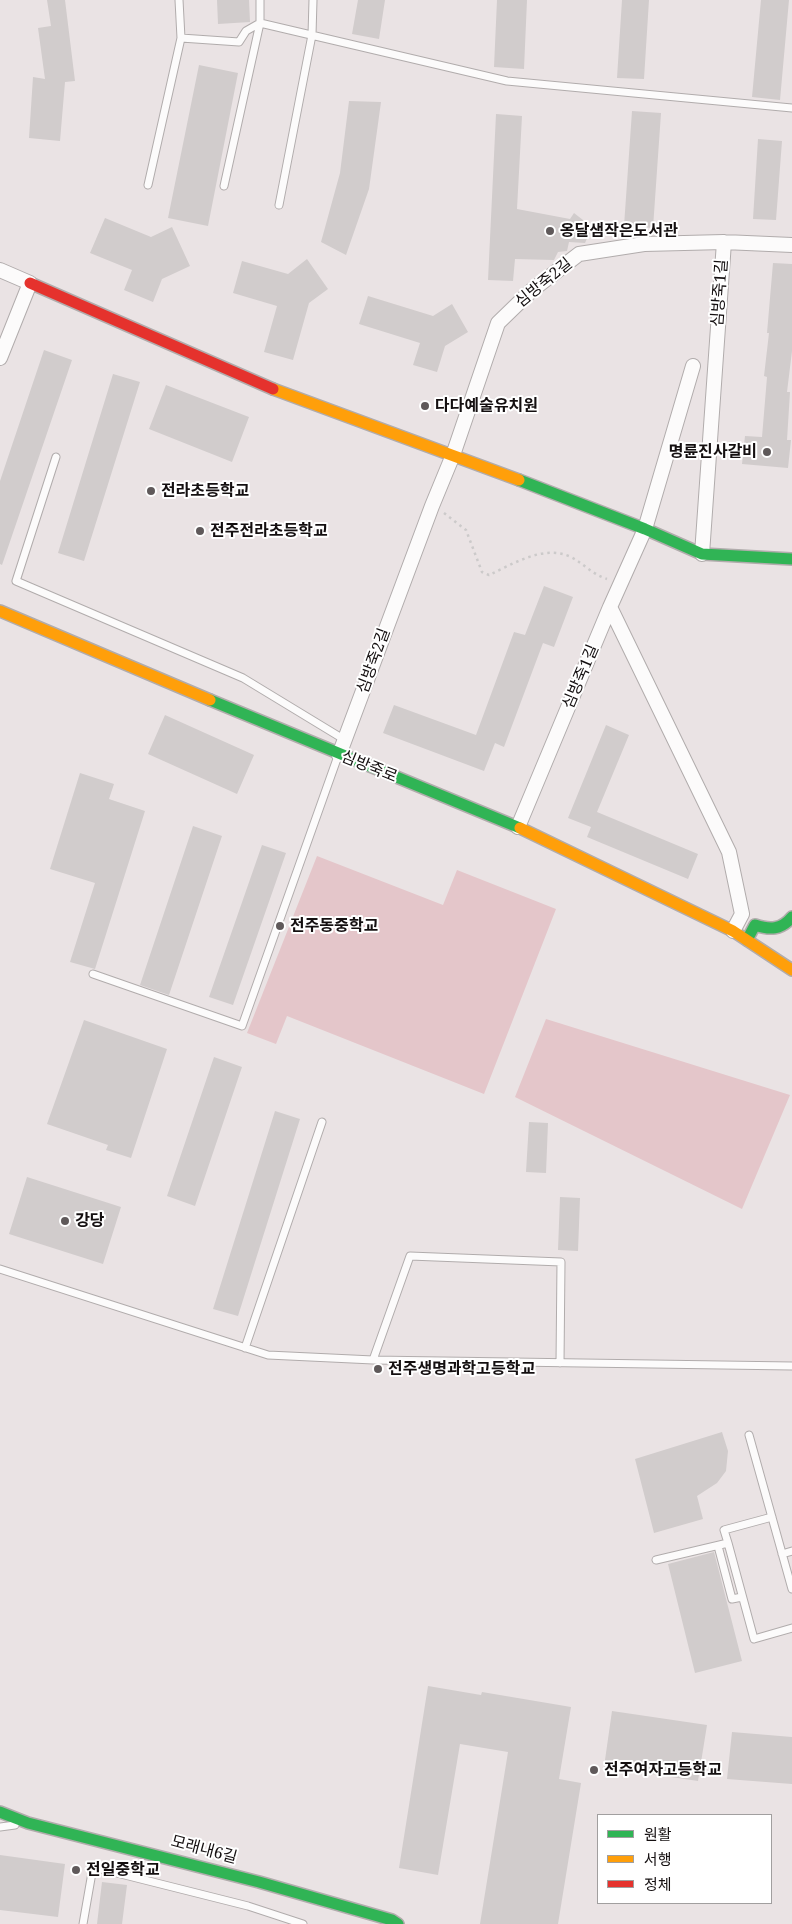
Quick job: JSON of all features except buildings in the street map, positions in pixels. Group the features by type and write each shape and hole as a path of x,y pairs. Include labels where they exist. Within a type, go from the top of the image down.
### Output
{"street":[{"name":"심방죽2길","path":"339,755 432,506 453,455 498,323 531,291 580,254 644,244 724,242 792,245"},
{"name":"심방죽1길","path":"702,554 724,242"},
{"path":"0,270 276,390 522,481 645,529 702,554 792,559"},
{"path":"0,358 30,283"},
{"name":"심방죽1길","path":"518,827 645,529 693,366"},
{"path":"610,608 729,852 742,914 733,932"},
{"name":"심방죽로","path":"0,611 339,755 518,827 733,932 792,970"},
{"path":"747,940 755,925 769,930 786,926 792,917"},
{"path":"767,954 766,964 786,980"},
{"name":"모래내6길","path":"0,1812 28,1823 259,1882 392,1920 398,1924"}],"lane":[{"path":"148,185 181,38 179,0"},
{"path":"224,186 260,23 260,0"},
{"path":"279,205 312,35 313,0"},
{"path":"181,38 239,42 246,32 260,23 507,81 792,108"},
{"path":"56,457 16,581 243,678 345,740"},
{"path":"93,974 242,1026 339,755"},
{"path":"245,1348 322,1122"},
{"path":"373,1360 410,1256 561,1262 560,1363"},
{"path":"0,1269 268,1355 373,1360 792,1366"},
{"path":"749,1435 792,1589"},
{"path":"772,1517 724,1530 754,1639 792,1628"},
{"path":"656,1560 728,1544"},
{"path":"718,1546 732,1599 742,1597"},
{"path":"782,1554 792,1551"},
{"path":"0,1827 28,1823"},
{"path":"83,1924 93,1867 248,1906 303,1924"}],"path":[{"path":"432,506 452,517 466,530 482,572 489,575 530,557 557,552 572,558 593,574 620,584"}],"shaded area":[{"path":"317,856 443,905 457,870 556,909 484,1094 287,1016 276,1044 247,1033"},
{"path":"546,1019 790,1095 742,1209 515,1097"}],"traffic: fast":[{"path":"519,480 645,529 702,554 792,559"},
{"path":"210,700 520,828"},
{"path":"747,940 755,925 775,928 784,924 792,917"},
{"path":"0,1812 28,1823 259,1882 392,1920 398,1924"}],"traffic: slow":[{"path":"273,389 519,480"},
{"path":"0,611 210,700"},
{"path":"520,828 733,931 792,970"}],"traffic: jam":[{"path":"30,283 273,389"}],"place":[{"name":"옹달샘작은도서관","path":"550,231"},
{"name":"다다예술유치원","path":"425,406"},
{"name":"명륜진사갈비","path":"767,452"},
{"name":"전라초등학교","path":"151,491"},
{"name":"전주전라초등학교","path":"200,531"},
{"name":"전주동중학교","path":"280,926"},
{"name":"강당","path":"65,1221"},
{"name":"전주생명과학고등학교","path":"378,1369"},
{"name":"전주여자고등학교","path":"594,1770"},
{"name":"전일중학교","path":"76,1870"}]}
